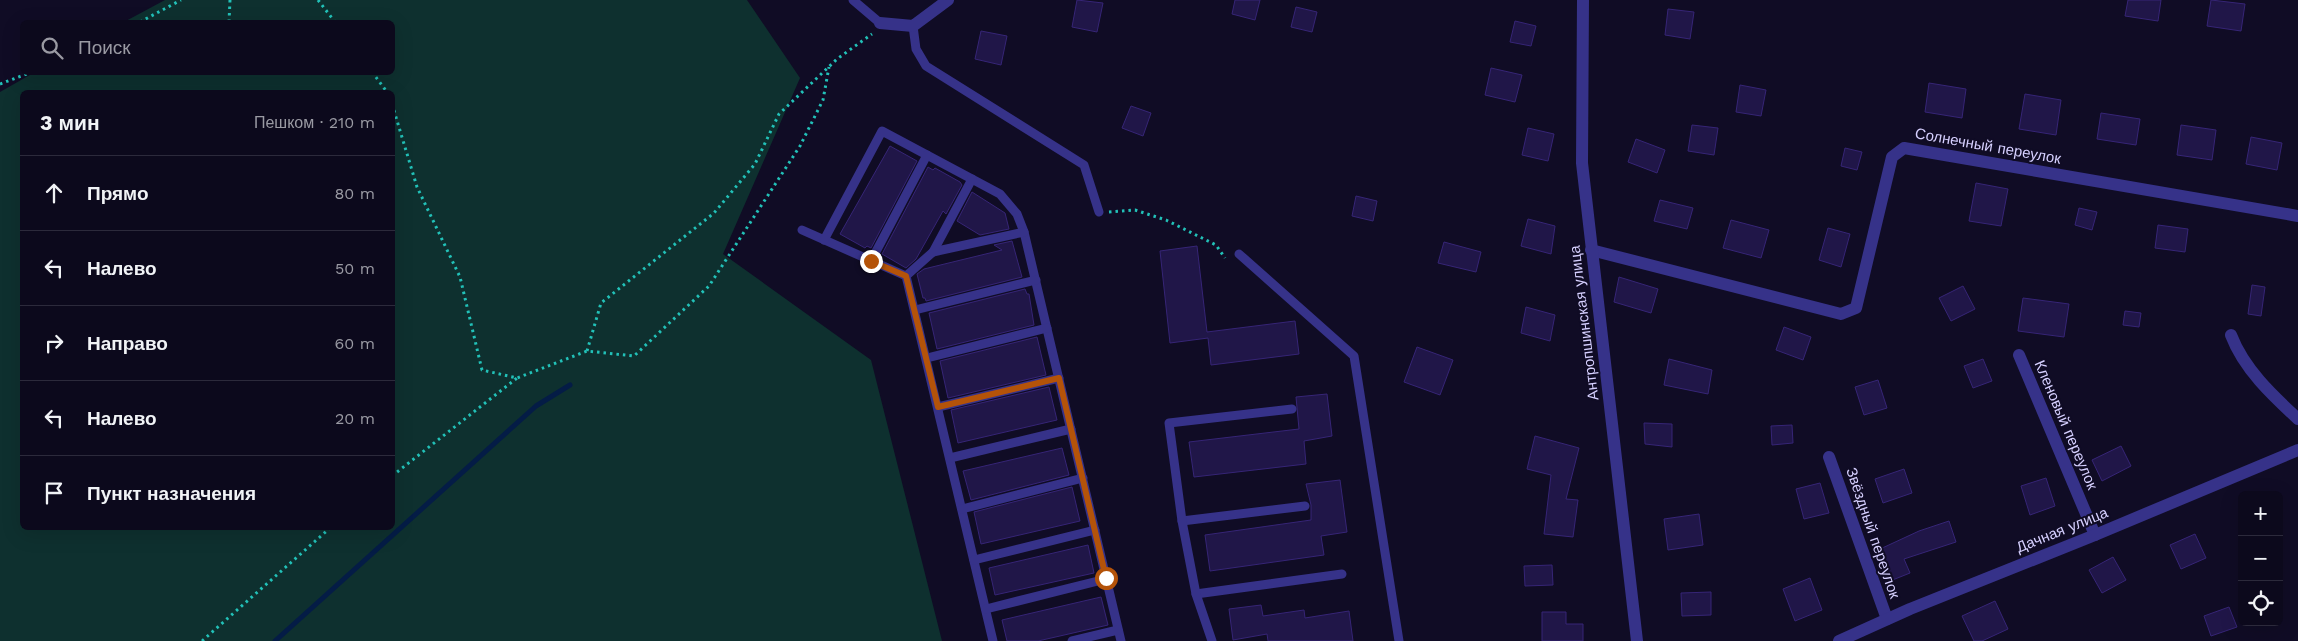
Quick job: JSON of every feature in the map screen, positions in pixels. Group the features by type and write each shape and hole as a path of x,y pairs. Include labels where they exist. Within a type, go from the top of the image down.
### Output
{"street":[{"path":"880,23 913,26 948,0"},
{"name":"Антропшинская улица","path":"1583,0 1582,163 1637,641"},
{"name":"Солнечный переулок","path":"1591,250 1841,314 1856,308 1892,157 1904,148 2298,216"},
{"path":"2231,335 2235,346 2266,390 2298,419"},
{"name":"Кленовый переулок","path":"2019,355 2095,535"},
{"name":"Дачная улица","path":"1838,641 2298,450"},
{"name":"Звёздный переулок","path":"1830,457 1887,620"}],"lane":[{"path":"853,0 880,23"},
{"path":"913,26 916,49 926,66 1084,166 1099,212"},
{"path":"824,240 882,131 1000,194 1017,214 1024,232 1036,280 1121,641"},
{"path":"871,261 927,155"},
{"path":"906,276 933,252 972,179"},
{"path":"802,230 906,276"},
{"path":"933,252 1024,232"},
{"path":"1239,254 1354,356 1399,641"},
{"path":"906,276 916,310 994,641"},
{"path":"916,310 1036,280"},
{"path":"927,358 1047,328"},
{"path":"938,407 1059,378"},
{"path":"1212,641 1196,594 1182,521 1169,423 1292,409"},
{"path":"950,458 1071,429"},
{"path":"962,508 1083,478"},
{"path":"1182,521 1305,506"},
{"path":"974,560 1095,530"},
{"path":"1196,594 1342,574"},
{"path":"986,609 1106,578"},
{"path":"1072,641 1118,630"}],"path":[{"path":"144,20 180,0"},
{"path":"229,20 230,0"},
{"path":"318,0 333,20"},
{"path":"587,351 601,303 714,213 755,164 779,114 829,67 871,34 880,23"},
{"path":"395,474 517,378 587,351 634,356 710,286 800,146 824,100 829,67"},
{"path":"0,84 24,75"},
{"path":"374,75 386,90"},
{"path":"395,114 417,187 460,278 482,370 517,378"},
{"path":"1099,212 1135,210 1166,220 1216,246 1225,258"},
{"path":"202,641 328,530"}],"green space":[{"path":"165,0 747,0 800,78 723,254 871,360 942,641 0,641 0,92 30,75 395,75 395,20 128,20"}],"building":[{"path":"1077,0 1103,3 1097,32 1072,27"},
{"path":"1235,0 1260,0 1255,20 1232,14"},
{"path":"2128,0 2161,0 2158,21 2125,16"},
{"path":"2211,0 2245,4 2241,31 2207,26"},
{"path":"1296,7 1317,12 1312,32 1291,27"},
{"path":"1668,9 1694,12 1690,39 1665,35"},
{"path":"1515,21 1536,26 1531,46 1510,42"},
{"path":"981,31 1007,36 1001,65 975,59"},
{"path":"1491,68 1522,75 1515,102 1485,95"},
{"path":"1929,83 1966,89 1962,118 1925,112"},
{"path":"1740,85 1766,90 1761,116 1736,112"},
{"path":"2025,94 2061,100 2056,135 2019,129"},
{"path":"1131,106 1151,113 1143,136 1122,128"},
{"path":"2101,113 2140,119 2136,145 2097,139"},
{"path":"1692,125 1718,128 1714,155 1688,151"},
{"path":"2181,125 2216,130 2212,160 2177,155"},
{"path":"1528,128 1554,134 1548,161 1522,155"},
{"path":"2251,137 2282,143 2277,170 2246,164"},
{"path":"1636,139 1665,150 1657,173 1628,162"},
{"path":"890,146 917,161 871,248 867,246 865,248 840,234"},
{"path":"1845,148 1862,152 1857,170 1841,166"},
{"path":"928,167 933,170 935,168 962,185 946,214 943,211 916,259 906,268 882,254"},
{"path":"1976,183 2008,189 2001,226 1969,221"},
{"path":"972,192 1005,213 1009,229 980,235 957,221"},
{"path":"1356,196 1377,201 1373,221 1352,216"},
{"path":"1660,200 1693,208 1687,229 1654,221"},
{"path":"2079,208 2097,212 2092,230 2075,225"},
{"path":"1528,219 1555,226 1551,254 1521,246"},
{"path":"1731,220 1769,230 1761,258 1723,248"},
{"path":"2158,225 2188,229 2185,252 2155,248"},
{"path":"1828,228 1850,234 1841,267 1819,260"},
{"path":"1012,241 1022,277 926,301 923,298 917,274 924,269 1002,250 994,245"},
{"path":"1444,242 1481,252 1476,272 1438,263"},
{"path":"1197,246 1207,332 1295,321 1299,354 1211,365 1208,338 1170,343 1160,251"},
{"path":"1619,277 1658,289 1651,313 1614,302"},
{"path":"2252,285 2265,287 2261,316 2248,314"},
{"path":"1963,286 1975,309 1951,321 1939,298"},
{"path":"1025,289 1027,294 1029,294 1034,325 937,349 929,313"},
{"path":"2023,298 2069,304 2064,337 2018,331"},
{"path":"1526,307 1555,315 1550,341 1521,333"},
{"path":"2125,311 2141,313 2139,327 2123,325"},
{"path":"1784,327 1811,337 1803,360 1776,350"},
{"path":"1037,337 1046,375 948,398 940,361"},
{"path":"1417,347 1453,360 1440,395 1404,382"},
{"path":"1669,359 1712,370 1708,394 1664,385"},
{"path":"1983,359 1992,381 1973,388 1964,366"},
{"path":"1878,380 1887,408 1864,415 1855,387"},
{"path":"1049,387 1057,420 958,443 951,410"},
{"path":"1327,394 1332,436 1304,441 1306,464 1194,477 1189,442 1299,429 1296,397"},
{"path":"1644,423 1672,424 1672,447 1645,444"},
{"path":"1792,425 1793,443 1772,445 1771,426"},
{"path":"1535,436 1579,448 1566,499 1578,500 1573,537 1544,534 1551,475 1527,469"},
{"path":"2121,446 2131,466 2102,481 2092,460"},
{"path":"1062,448 1069,475 971,500 963,471"},
{"path":"1904,469 1912,493 1883,503 1875,479"},
{"path":"2046,478 2055,506 2030,515 2021,486"},
{"path":"1340,480 1347,532 1321,536 1324,555 1210,571 1205,535 1311,520 1311,505 1306,484"},
{"path":"1820,483 1829,513 1804,519 1796,489"},
{"path":"1072,487 1080,521 981,544 974,512"},
{"path":"1699,514 1703,545 1668,550 1664,519"},
{"path":"1949,521 1956,542 1904,559 1910,573 1890,581 1878,550 1919,531"},
{"path":"2195,534 2206,558 2181,569 2170,545"},
{"path":"1088,545 1094,573 995,595 989,568"},
{"path":"2113,557 2126,580 2102,593 2089,570"},
{"path":"1552,565 1553,585 1525,586 1524,566"},
{"path":"1810,578 1822,610 1795,621 1783,589"},
{"path":"1711,592 1711,615 1682,616 1681,593"},
{"path":"1101,597 1108,625 1038,641 1007,641 1002,620"},
{"path":"1995,601 2008,629 1982,641 1974,641 1962,616"},
{"path":"1261,605 1263,616 1304,610 1305,618 1349,611 1353,641 1268,641 1267,634 1233,640 1229,609"},
{"path":"2229,607 2237,627 2211,636 2204,616"},
{"path":"1542,612 1566,612 1566,624 1583,624 1583,641 1542,641"}],"waterway":[{"path":"275,641 536,406 570,385"}],"route":[{"path":"871,261 906,276 916,310 938,407 1059,378 1106,578"}]}
